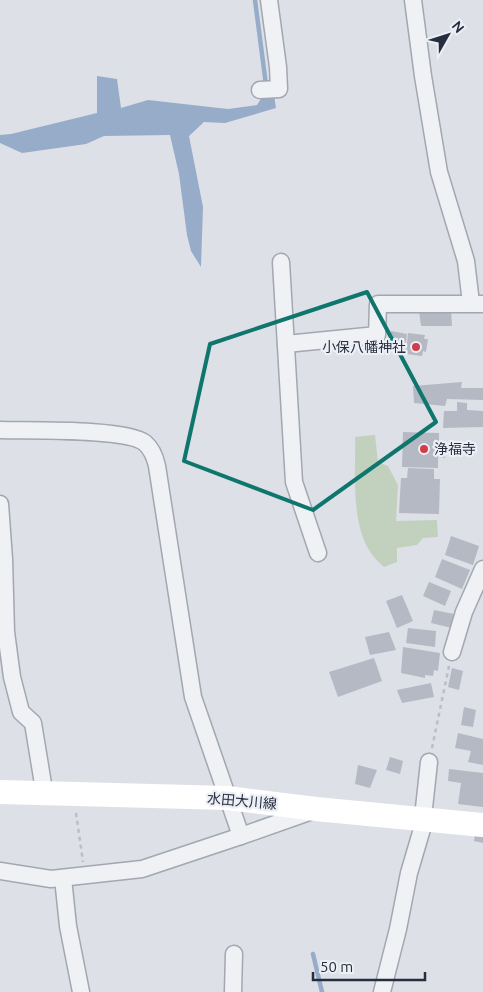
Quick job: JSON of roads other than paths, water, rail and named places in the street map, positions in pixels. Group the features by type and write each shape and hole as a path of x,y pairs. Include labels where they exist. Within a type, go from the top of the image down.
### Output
{"main road":[{"name":"水田大川線","path":"0,792 228,798 316,809 483,825"}],"street":[{"path":"265,89 279,89 269,0"},
{"path":"286,344 377,335 378,304 477,303 439,172 413,0"},
{"path":"281,262 294,482 318,553"},
{"path":"0,430 121,434 144,442 154,454 193,697 241,836"},
{"path":"0,504 6,632 12,677 21,712 33,723 43,784 42,793"},
{"path":"452,652 464,612 483,570"},
{"path":"382,992 398,930 409,873 422,829 420,819 424,808 429,762"},
{"path":"0,871 51,879 142,869 316,809"},
{"path":"64,878 68,926 81,992"},
{"path":"233,992 234,954"}],"water":[{"path":"97,76 117,79 121,108 148,100 228,109 257,105 264,94 274,95 276,108 225,123 204,122 189,136 203,207 201,267 191,251 187,235 179,174 170,135 104,136 86,144 22,153 0,143 0,135 97,113"}],"waterway":[{"path":"255,0 266,85"},
{"path":"313,954 322,992"}],"place":[{"name":"小保八幡神社","path":"416,347"},
{"name":"浄福寺","path":"424,449"}]}
